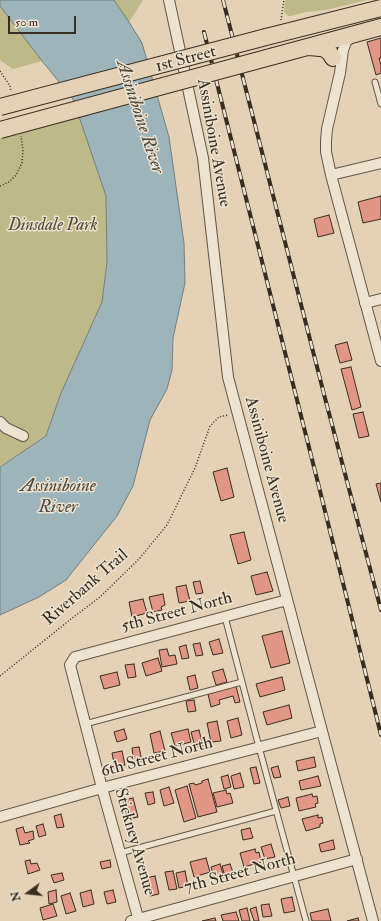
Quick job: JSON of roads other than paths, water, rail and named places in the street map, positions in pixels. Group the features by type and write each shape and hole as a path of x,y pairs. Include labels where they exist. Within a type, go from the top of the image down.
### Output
{"main road":[{"name":"1st Street","path":"0,107 381,8"},
{"path":"330,41 331,33 335,28 381,13"},
{"name":"1st Street","path":"0,130 381,27"},
{"path":"304,48 314,47 325,49 334,58"}],"street":[{"name":"Assiniboine Avenue","path":"169,0 203,158 228,377 373,921"},
{"path":"360,32 348,39 344,46 342,66 327,129 326,152 327,161 381,361"},
{"path":"330,41 337,76 337,87"},
{"path":"331,175 381,163"},
{"path":"365,303 381,299"},
{"path":"0,422 6,428 23,436"},
{"name":"5th Street North","path":"75,657 287,600"},
{"name":"Stickney Avenue","path":"75,657 70,665 137,920"},
{"name":"6th Street North","path":"0,817 102,788 322,731"},
{"name":"7th Street North","path":"137,920 357,859"}],"lane":[{"path":"375,82 381,104"},
{"path":"225,617 306,921"},
{"path":"85,724 242,682"},
{"path":"120,853 276,811"}],"water":[{"name":"Assiniboine River","path":"0,0 114,0 129,22 142,43 169,137 184,243 185,283 173,338 172,370 167,389 150,420 133,486 117,516 66,580 39,597 0,615 0,467 46,436 61,393 102,302 107,262 106,196 73,99 0,6"}],"railway":[{"path":"223,0 381,610"},
{"path":"204,32 381,735"}],"park label":[{"name":"Dinsdale Park","path":"53,226"}]}
